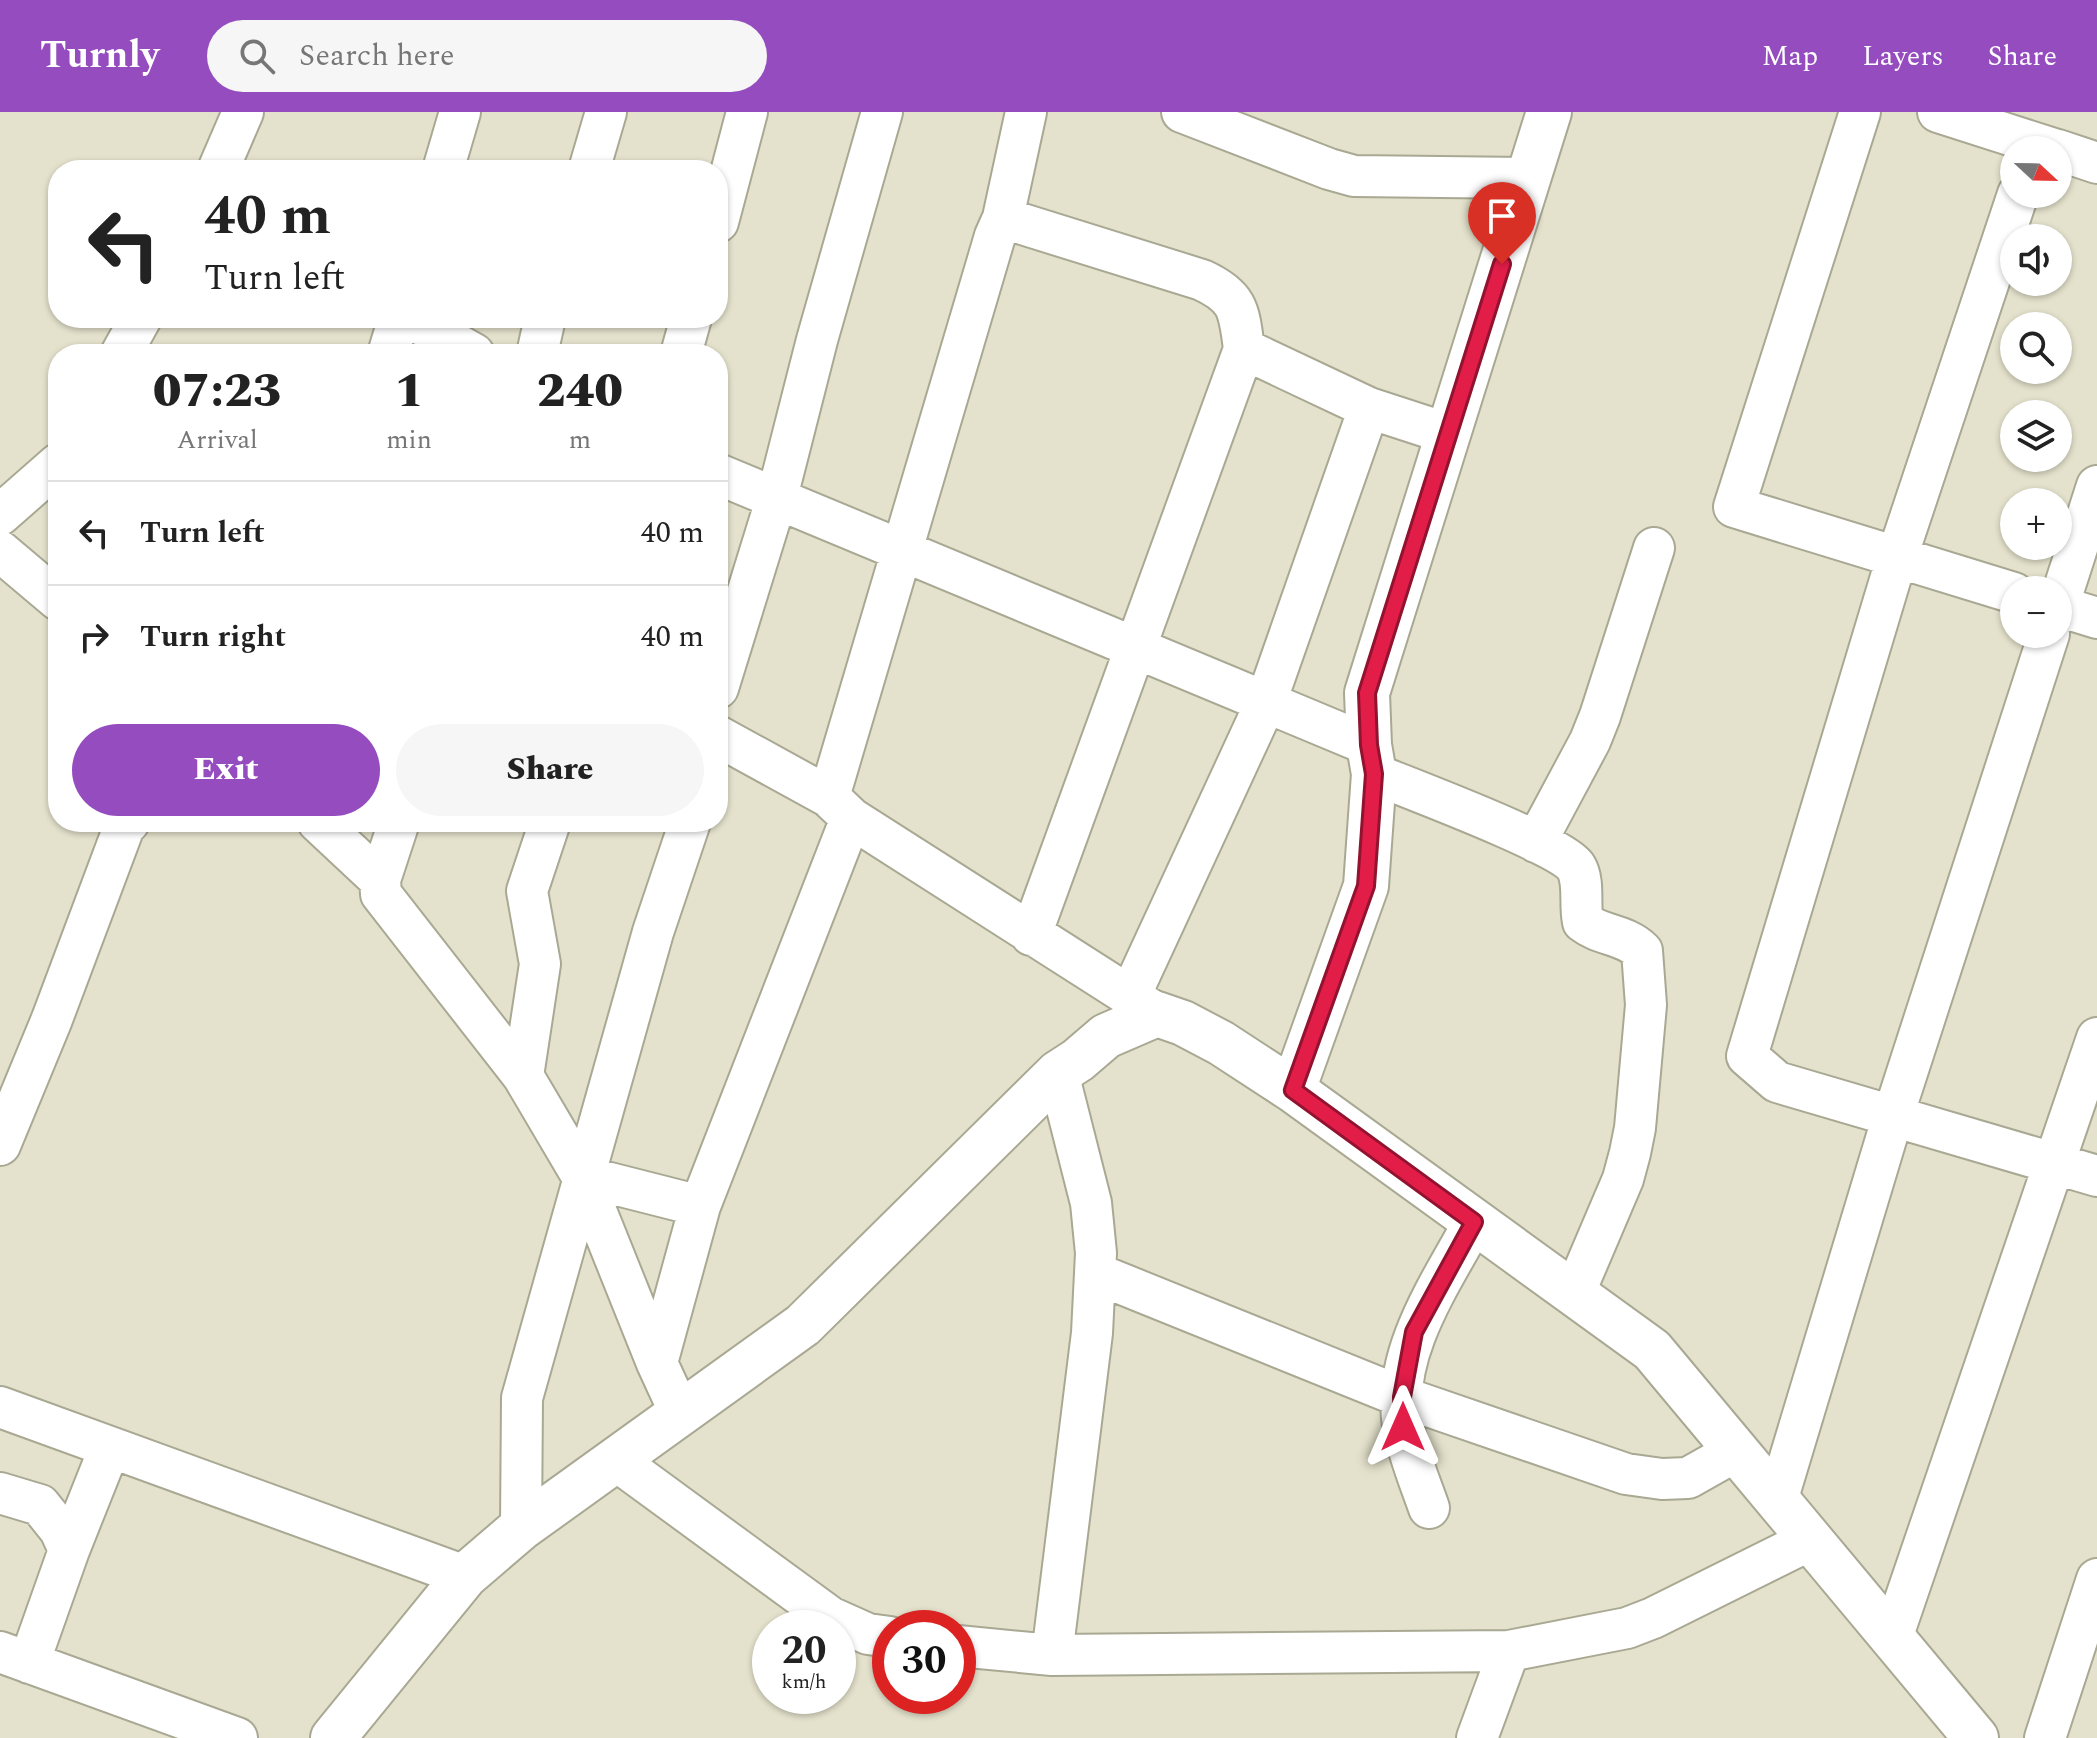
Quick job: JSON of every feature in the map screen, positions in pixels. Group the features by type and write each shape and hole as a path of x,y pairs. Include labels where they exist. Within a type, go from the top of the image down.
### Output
{"street":[{"path":"222,160 243,112"},
{"path":"446,160 460,112"},
{"path":"592,160 606,112"},
{"path":"728,184 747,112"},
{"path":"728,656 777,497 817,340 882,112"},
{"path":"657,1363 700,1206 840,808 900,552 1003,218 1026,112"},
{"path":"1182,112 1354,176 1529,178"},
{"path":"1293,1090 1366,886 1372,760 1367,693 1549,112"},
{"path":"1860,112 1734,507 2000,589"},
{"path":"1938,112 2009,136"},
{"path":"2072,156 2097,163"},
{"path":"2013,208 1897,557 1747,1056 1777,1082 2097,1176"},
{"path":"1003,218 1202,280 1224,290 1239,310 1244,349 1031,935"},
{"path":"428,328 456,344"},
{"path":"1244,349 1369,408 1449,434"},
{"path":"333,1738 465,1576 521,1528 803,1325 1058,1073 1143,1005 1266,702 1369,408"},
{"path":"0,515 48,473"},
{"path":"728,478 1266,702 1372,760 1552,848 1576,865 1580,876 1583,922 1623,937 1642,951 1647,995 1630,1153 1623,1179 1574,1294"},
{"path":"2068,576 2097,486"},
{"path":"1536,842 1590,741 1654,548"},
{"path":"0,551 48,592"},
{"path":"2072,611 2097,618"},
{"path":"1777,1501 1893,1116 2044,648"},
{"path":"728,743 840,808 1143,1005 1221,1043 1293,1090 1652,1350 1976,1738"},
{"path":"0,1145 52,1019 122,832"},
{"path":"329,832 380,880"},
{"path":"396,832 380,880 381,894 523,1076 582,1176 680,1413"},
{"path":"523,1076 540,964 527,891 547,832"},
{"path":"521,1528 522,1398 582,1176 653,932 687,832"},
{"path":"1892,1638 2097,1038"},
{"path":"1052,1655 1092,1333 1095,1273 1091,1203 1058,1073"},
{"path":"582,1176 700,1206"},
{"path":"1429,1508 1403,1427 1402,1397 1414,1332 1474,1222"},
{"path":"1095,1273 1402,1397 1626,1474 1662,1479 1688,1478 1736,1451"},
{"path":"0,1407 465,1576"},
{"path":"110,1447 69,1550 14,1657 237,1738"},
{"path":"619,1458 617,1461 830,1617 872,1635"},
{"path":"0,1493 40,1505 60,1530 69,1550"},
{"path":"976,1648 1052,1655 1509,1651 1627,1628 1810,1540"},
{"path":"2045,1738 2097,1579"},
{"path":"1477,1738 1509,1651"}],"route":[{"path":"1403,1427 1402,1397 1414,1332 1474,1222 1293,1090 1366,886 1374,774 1369,745 1367,693 1502,264"}]}
